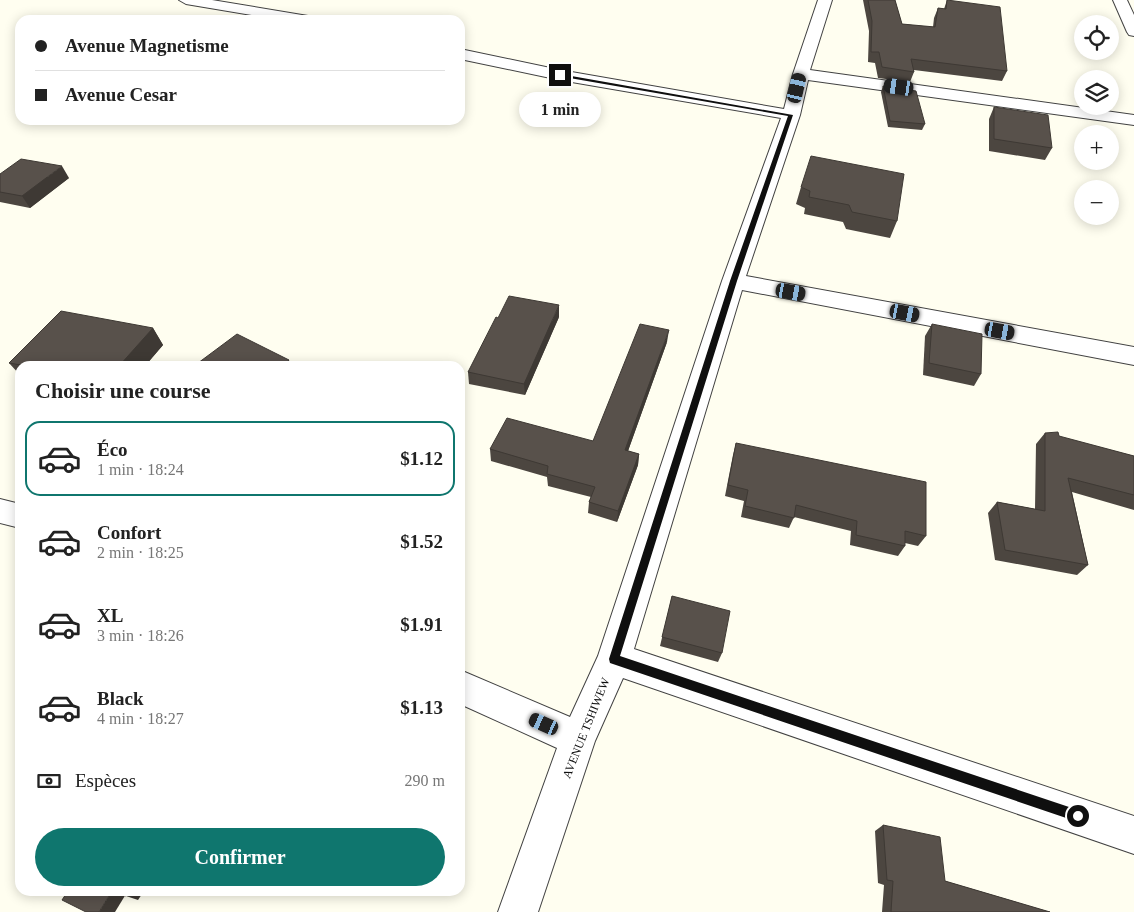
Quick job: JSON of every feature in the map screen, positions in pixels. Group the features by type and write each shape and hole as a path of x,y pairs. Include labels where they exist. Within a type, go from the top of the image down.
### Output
{"street":[{"path":"186,0 278,15"},
{"name":"AVENUE TSHIWEW","path":"518,912 578,739 614,659 733,281 791,115 801,74 825,0"},
{"path":"1126,5 1134,32"},
{"path":"465,55 560,75 791,115"},
{"path":"801,74 1134,120"},
{"path":"733,281 1134,356"},
{"path":"0,511 15,515"},
{"path":"614,659 1134,835"},
{"path":"465,689 578,739"}],"building":[{"path":"868,0 895,0 902,24 935,27 938,8 946,9 947,0 1000,7 1007,71 911,59 914,72 882,67 879,52 871,52 872,21"},
{"path":"883,86 916,91 925,124 890,121"},
{"path":"994,107 1048,115 1052,148 994,139"},
{"path":"811,156 904,174 897,221 852,212 849,205 809,197 810,191 801,187"},
{"path":"21,159 62,166 22,196 0,192 0,174"},
{"path":"509,296 559,305 524,384 468,372"},
{"path":"61,311 153,328 123,361 15,361 15,364 9,363"},
{"path":"640,324 669,330 625,450 639,454 618,511 589,502 595,487 547,474 548,466 490,449 507,418 593,441"},
{"path":"932,324 982,334 981,374 929,363"},
{"path":"237,334 289,360 288,361 201,361"},
{"path":"1058,432 1059,436 1134,456 1134,495 1068,478 1088,565 1005,550 997,502 1045,511 1045,433"},
{"path":"736,443 926,482 926,536 905,531 905,546 856,535 857,521 796,505 794,518 745,506 748,490 728,485"},
{"path":"672,596 730,611 722,653 662,637"},
{"path":"883,825 940,837 945,881 1050,912 891,912 893,881 887,880"},
{"path":"65,896 109,896 99,912 86,912 62,900"}],"route":[{"path":"560,75 791,115 733,281 614,659 1078,816"}]}
